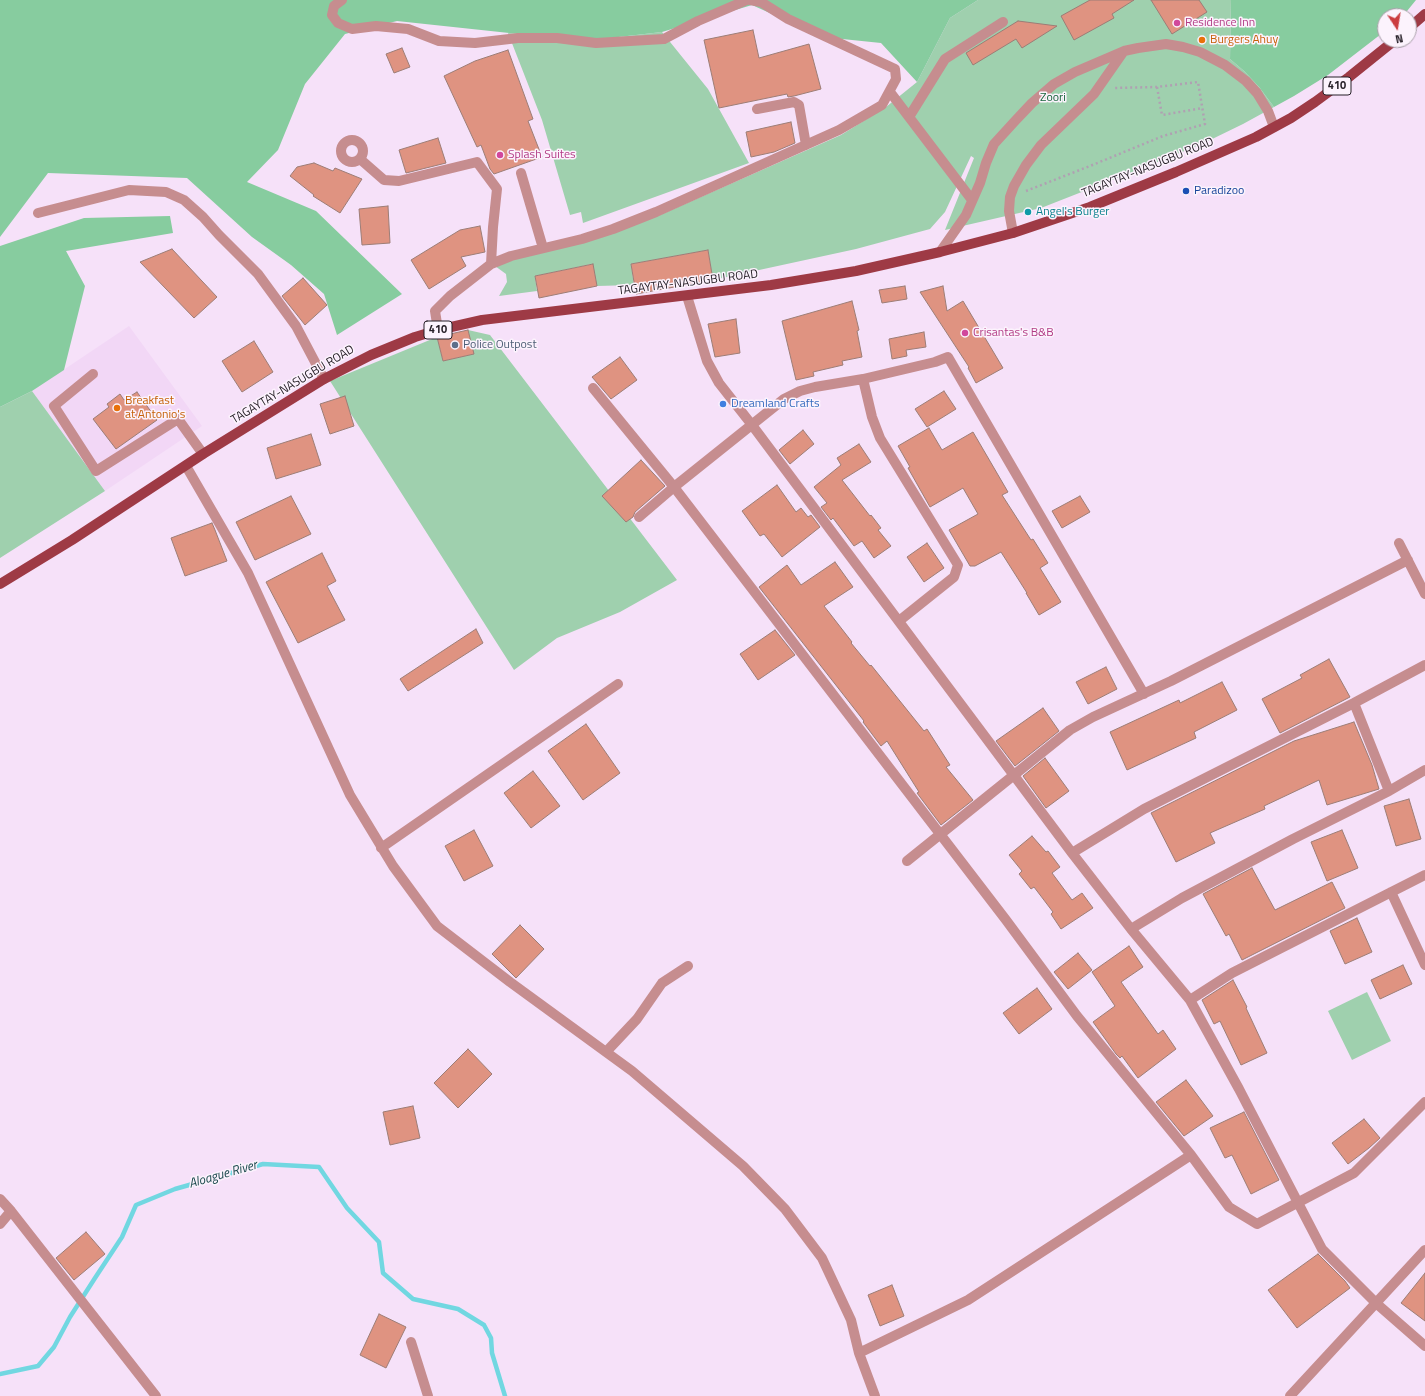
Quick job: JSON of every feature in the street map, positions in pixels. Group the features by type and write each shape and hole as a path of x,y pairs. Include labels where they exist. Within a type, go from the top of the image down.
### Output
{"main road":[{"path":"1417,21 1425,14"},
{"name":"TAGAYTAY-NASUGBU ROAD","path":"0,584 72,540 204,454 324,379 371,354 415,337 482,320 771,285 856,271 940,252 1012,233 1090,207 1169,175 1256,137 1274,128 1321,98 1385,48"}],"street":[{"path":"342,0 334,6 332,15 338,23 352,29 376,26 408,29 439,41 475,43 518,38 557,38 596,43 664,39 698,21 747,0"},
{"path":"438,330 435,311 450,296 492,264 511,256 582,239 613,229 656,212 839,130 882,105 896,79 895,69 788,19 760,2 750,0"},
{"path":"909,117 945,59 1003,22"},
{"path":"940,252 966,215 980,183 994,144 1032,102 1054,84 1075,72 1124,51 1166,44 1200,52 1225,65 1246,81 1257,92 1268,111 1274,128"},
{"path":"1012,233 1009,211 1010,197 1014,186 1026,165 1041,145 1094,94 1124,51"},
{"path":"890,92 972,200"},
{"path":"757,109 794,102 799,105 806,145"},
{"path":"360,159 384,180 399,181 476,162 497,190 493,226 492,264"},
{"path":"521,173 543,248"},
{"path":"38,213 129,190 166,192 184,200 203,217 258,274 296,326 324,379"},
{"path":"687,296 707,361 719,384 752,425 1072,853 1190,1000 1239,1089 1322,1249 1377,1304 1425,1346"},
{"path":"639,517 784,399 800,391 815,387 862,379 935,362 948,357 1144,694"},
{"path":"93,374 54,406 96,471 178,419 204,454"},
{"path":"862,379 872,417 880,438 958,565 954,577 899,621"},
{"path":"593,388 674,487 1006,920 1077,1016 1191,1155 1229,1207 1256,1224 1354,1173 1425,1102"},
{"path":"186,466 248,573 350,794 393,866 437,926 510,982 632,1071 743,1166 784,1209 822,1258 851,1320 859,1352 875,1396"},
{"path":"1399,543 1425,594"},
{"path":"907,861 1070,730 1093,717 1171,681 1408,560"},
{"path":"1072,853 1144,809 1354,703 1425,665"},
{"path":"382,848 618,684"},
{"path":"1354,703 1389,791"},
{"path":"1131,928 1182,898 1272,850 1389,791 1425,770"},
{"path":"1190,1000 1232,973 1425,875"},
{"path":"1391,892 1425,966"},
{"path":"606,1052 638,1020 662,982 688,966"},
{"path":"859,1352 968,1300 1191,1155"},
{"path":"0,1199 74,1290 156,1396"},
{"path":"0,1224 11,1211"},
{"path":"1290,1396 1377,1304 1425,1250"},
{"path":"411,1342 428,1396"}],"path":[{"path":"1010,197 1163,136 1205,124 1198,82 1157,87 1114,89 1105,79"},
{"path":"1157,87 1162,115 1203,108"}],"shaded area":[{"name":"Breakfast at Antonio's","path":"129,326 202,426 105,491 32,391"}],"green space":[{"path":"0,0 978,0 950,18 917,82 881,43 823,37 752,5 662,32 584,41 397,21 345,34 305,84 278,150 247,182 316,211 402,294 337,335 324,294 291,265 252,237 187,178 48,173 0,237"},
{"name":"Zoori","path":"978,0 1231,0 1230,59 1259,87 1274,107 1204,143 1041,208 945,230 974,158 971,156 945,212 930,229 856,249 713,280 708,250 631,264 634,285 597,286 592,264 535,276 537,291 499,296 507,282 506,274 495,266 525,254 660,215 841,135 886,107 917,82 950,18"},
{"path":"1231,0 1416,0 1410,8 1377,8 1377,37 1328,75 1274,107 1259,87 1230,59"},
{"path":"662,32 708,89 749,163 583,223 581,212 570,215 542,120 508,33 584,41"},
{"path":"170,216 173,233 66,251 85,286 64,370 32,391 0,407 0,246 84,218"},
{"path":"468,330 490,335 677,580 620,612 557,638 514,670 330,381 437,337 443,361 473,354"},
{"path":"32,391 105,491 0,558 0,407"},
{"path":"1367,992 1391,1041 1352,1060 1328,1011"}],"building":[{"path":"1090,0 1134,0 1112,14 1114,18 1074,40 1061,16"},
{"name":"Residence Inn","path":"1151,0 1199,0 1207,12 1172,34"},
{"path":"1018,21 1057,26 1022,48 1016,39 973,65 966,53"},
{"path":"753,30 759,58 809,44 821,89 794,96 788,97 787,94 719,108 704,40"},
{"path":"402,48 410,67 394,73 386,54"},
{"path":"508,50 533,119 528,121 542,157 494,174 490,169 481,145 477,147 444,76 475,61"},
{"path":"791,122 795,143 774,152 751,157 746,132"},
{"path":"438,138 446,163 406,173 399,150"},
{"path":"314,163 333,171 335,168 362,179 340,213 313,196 314,195 290,176 297,167"},
{"path":"388,206 390,243 362,245 359,209"},
{"path":"480,226 485,252 461,257 466,266 429,289 411,260 460,230"},
{"path":"172,249 217,297 194,318 140,262"},
{"path":"708,250 713,280 636,294 631,264"},
{"path":"593,264 597,286 539,298 535,276"},
{"path":"303,278 327,305 305,325 282,296"},
{"path":"905,286 907,299 882,303 879,290"},
{"path":"943,286 947,311 963,301 1003,368 976,383 968,368 969,367 920,292"},
{"path":"852,301 859,330 857,331 862,357 842,361 843,365 813,372 814,376 796,380 782,321"},
{"path":"736,319 740,353 715,357 708,324"},
{"name":"Police Outpost","path":"468,330 474,354 443,361 437,337"},
{"path":"924,332 926,347 906,350 907,356 892,359 889,339"},
{"path":"254,341 273,372 242,392 222,361"},
{"path":"620,357 637,380 611,399 592,377"},
{"path":"944,391 956,409 927,427 915,409"},
{"path":"137,392 157,420 116,449 93,419 109,407 107,404 120,394 124,400"},
{"path":"345,396 354,426 330,434 320,404"},
{"path":"929,428 942,450 973,432 1008,492 1002,495 1048,563 1040,568 1061,602 1039,615 1001,552 975,566 970,566 949,530 978,514 963,488 930,507 908,468 910,467 898,446"},
{"path":"803,430 814,444 790,464 779,450"},
{"path":"311,434 321,465 276,479 267,448"},
{"path":"859,444 871,462 842,480 881,528 878,530 891,546 874,558 862,541 854,546 833,518 831,520 821,507 827,503 814,487 841,465 837,458"},
{"path":"641,460 665,486 635,512 633,517 626,522 602,496"},
{"path":"777,485 796,512 801,508 808,517 811,515 820,527 782,557 764,534 760,536 742,511"},
{"path":"291,496 311,534 255,560 236,522"},
{"path":"1080,496 1090,512 1062,528 1052,511"},
{"path":"212,523 227,561 185,576 171,538"},
{"path":"927,543 944,568 924,582 907,557"},
{"path":"322,553 336,581 327,586 345,620 298,643 266,582"},
{"path":"835,562 853,587 824,606 852,642 851,643 870,666 871,665 924,731 927,729 950,765 946,767 973,800 941,825 917,793 919,792 887,741 881,746 863,722 864,721 759,587 787,565 801,585"},
{"path":"476,629 483,643 408,691 400,679"},
{"path":"775,630 795,655 758,680 740,654"},
{"path":"1329,659 1350,697 1280,733 1262,699 1302,678 1300,675"},
{"path":"1106,667 1117,689 1088,704 1076,682"},
{"path":"1222,682 1237,710 1194,732 1196,738 1127,770 1110,732 1179,700 1180,703"},
{"path":"1043,708 1059,731 1015,766 996,741"},
{"path":"1354,722 1372,765 1379,789 1327,805 1319,780 1264,806 1265,809 1210,833 1215,843 1176,862 1151,813 1294,741"},
{"path":"586,724 620,773 583,800 548,751"},
{"path":"1045,758 1069,791 1046,808 1023,776"},
{"path":"533,771 560,806 531,828 504,793"},
{"path":"1409,799 1421,839 1396,846 1384,806"},
{"path":"474,830 493,866 464,881 445,846"},
{"path":"1342,830 1358,868 1327,881 1311,842"},
{"path":"1032,836 1046,852 1048,851 1060,867 1052,873 1072,900 1082,893 1093,908 1061,929 1051,914 1053,912 1034,887 1031,889 1019,874 1022,871 1009,855"},
{"path":"1252,868 1275,910 1332,882 1345,908 1242,960 1229,934 1226,936 1203,894"},
{"path":"1357,918 1372,952 1345,964 1330,931"},
{"path":"520,925 544,949 516,978 492,954"},
{"path":"1129,946 1143,967 1121,982 1158,1034 1163,1030 1176,1049 1138,1078 1122,1056 1120,1058 1116,1054 1093,1022 1115,1006 1092,972"},
{"path":"1078,953 1092,970 1068,989 1054,972"},
{"path":"1403,965 1412,984 1380,999 1371,980"},
{"path":"1233,980 1247,1007 1246,1008 1267,1053 1241,1065 1220,1021 1214,1024 1202,1000"},
{"path":"1037,988 1052,1009 1019,1034 1003,1013"},
{"path":"468,1049 492,1074 458,1108 434,1083"},
{"path":"1186,1080 1213,1116 1184,1136 1156,1102"},
{"path":"413,1106 420,1138 390,1145 383,1112"},
{"path":"1244,1112 1279,1180 1251,1194 1232,1155 1225,1158 1210,1128"},
{"path":"1364,1119 1380,1138 1348,1164 1332,1143"},
{"path":"86,1232 105,1254 74,1280 56,1258"},
{"path":"1318,1254 1350,1288 1297,1328 1268,1290"},
{"path":"1425,1273 1425,1321 1401,1303"},
{"path":"892,1285 904,1316 880,1326 868,1295"},
{"path":"379,1314 406,1327 386,1368 360,1355"}],"waterway":[{"name":"Aloague River","path":"0,1374 38,1366 54,1347 70,1317 122,1237 136,1205 175,1189 263,1164 319,1167 347,1208 379,1242 383,1273 413,1299 458,1309 484,1325 491,1338 492,1353 505,1396"}],"place":[{"name":"Residence Inn","path":"1177,23"},
{"name":"Burgers Ahuy","path":"1202,40"},
{"name":"Splash Suites","path":"500,155"},
{"name":"Paradizoo","path":"1186,191"},
{"name":"Angel's Burger","path":"1028,212"},
{"name":"Crisantas's B&B","path":"965,333"},
{"name":"Police Outpost","path":"455,345"},
{"name":"Dreamland Crafts","path":"723,404"},
{"name":"Breakfast at Antonio's","path":"117,408"}]}
